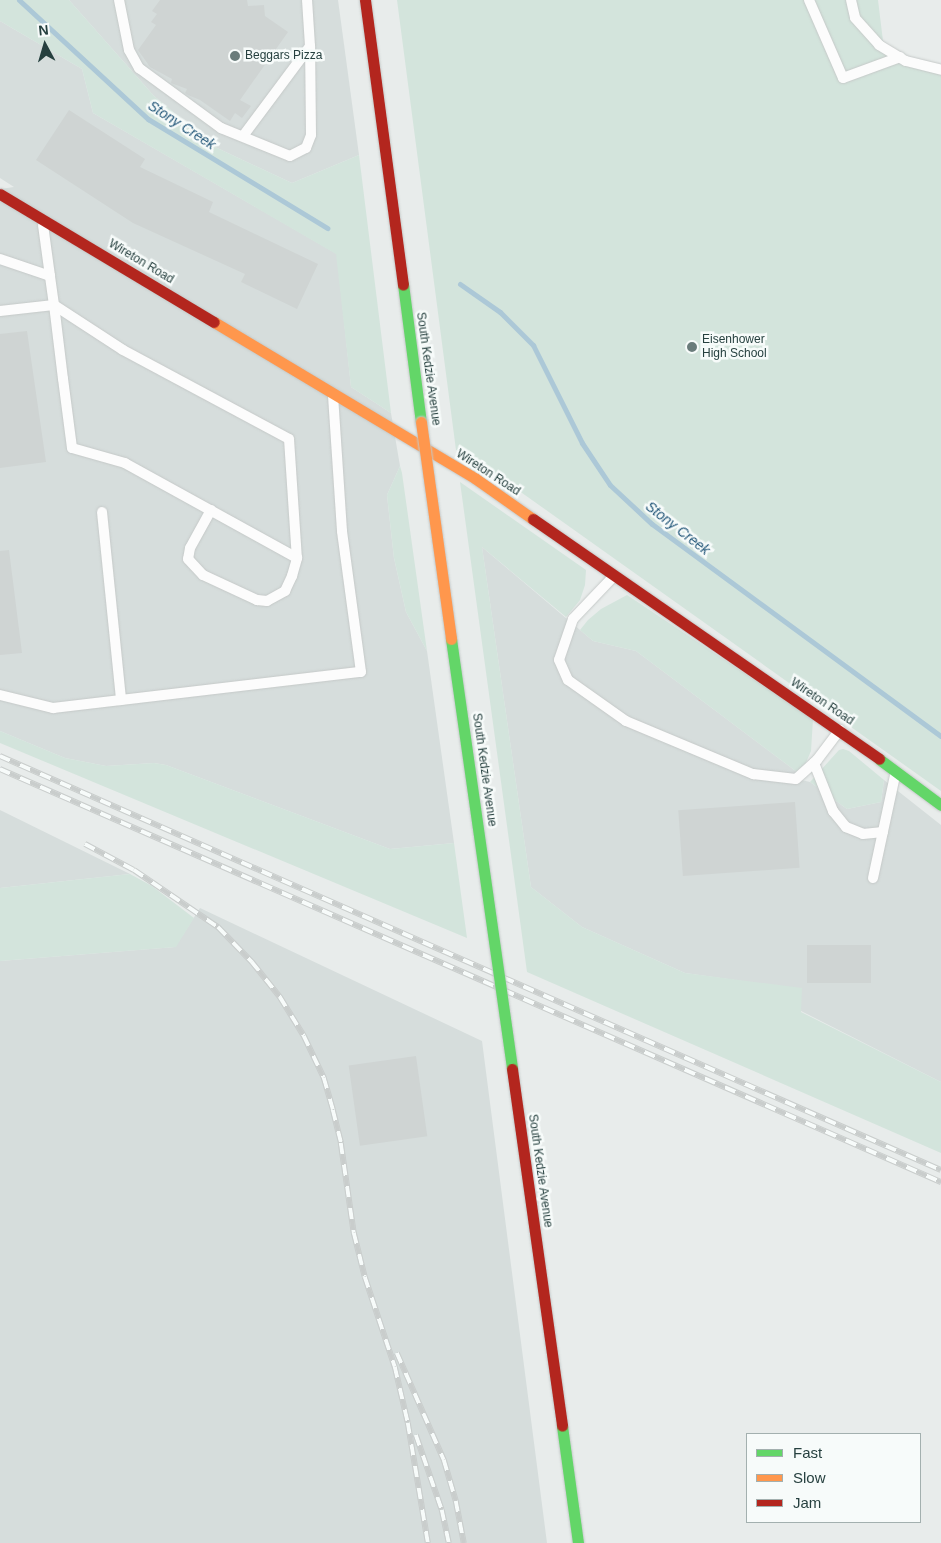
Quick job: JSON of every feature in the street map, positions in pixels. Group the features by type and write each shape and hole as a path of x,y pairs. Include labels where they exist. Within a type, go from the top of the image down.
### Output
{"main road":[{"name":"South Kedzie Avenue","path":"365,0 421,422 578,1543"},
{"name":"Wireton Road","path":"0,194 476,479 614,577 840,730 941,805"}],"lane":[{"path":"118,0 129,50 139,68 221,128 290,156 306,148 311,135 308,0"},
{"path":"809,0 843,78 900,57"},
{"path":"852,0 855,18 879,45 900,57 941,70"},
{"path":"243,136 310,46"},
{"path":"42,219 72,448 125,463 297,558"},
{"path":"0,259 50,276"},
{"path":"0,311 54,305 123,350 288,439 297,558 285,591 267,601 257,600 204,575 188,559 190,548 211,510"},
{"path":"0,695 53,708 362,672 342,530 333,394"},
{"path":"102,512 122,700"},
{"path":"614,577 573,620 559,660 568,680 626,721 753,774 796,779 814,763 840,730"},
{"path":"814,763 833,811 846,827 863,834 883,832"},
{"path":"873,878 895,771"}],"shaded area":[{"path":"0,0 69,0 154,96 215,147 292,183 359,155 391,413 351,387 336,254 93,113 82,69 0,21"},
{"path":"69,0 338,0 359,155 292,183 215,147 154,96"},
{"name":"Eisenhower High School","path":"397,0 878,0 883,41 888,53 941,68 941,791 487,468 456,450"},
{"path":"0,21 82,69 93,113 337,254 351,387 391,413 400,466 387,495 394,558 406,612 427,651 454,843 390,849 166,765 154,763 106,766 65,758 0,731 0,189 14,187 0,178"},
{"path":"400,466 427,651 406,612 394,558 387,495"},
{"path":"460,482 586,570 585,585 580,600 566,617 482,547 531,887 582,927 685,973 802,988 801,1012 941,1082 941,1153 527,972"},
{"path":"482,547 593,641 636,651 797,772 797,779 810,782 847,809 881,802 884,780 941,825 941,1082 742,981 685,973 582,927 531,887"},
{"path":"627,595 813,719 811,751 805,765 797,772 636,651 593,641 580,630 601,609"},
{"path":"0,731 65,758 106,766 154,763 166,765 390,849 454,843 467,938 0,743"},
{"path":"839,750 849,751 884,780 881,802 847,809 810,782"},
{"path":"0,810 130,874 0,888"},
{"path":"130,874 152,886 194,918 176,947 0,961 0,888"},
{"path":"200,908 482,1041 547,1543 0,1543 0,961 175,947"}],"building":[{"name":"Beggars Pizza","path":"160,0 247,0 248,6 264,5 265,16 288,32 240,100 251,106 242,118 235,113 230,121 200,100 188,95 185,93 187,89 171,83 172,79 150,67 138,50 156,25 151,22 157,14 152,11"},
{"path":"69,110 145,159 140,167 213,202 209,212 318,264 297,309 241,282 245,274 133,223 36,160"},
{"path":"27,331 46,462 0,468 0,334"},
{"path":"9,550 22,653 0,655 0,551"},
{"path":"795,802 800,868 683,876 678,810"},
{"path":"807,945 871,945 871,983 807,983"},
{"path":"416,1056 427,1136 360,1146 349,1065"}],"waterway":[{"name":"Stony Creek","path":"19,0 148,119 327,228"},
{"name":"Stony Creek","path":"460,284 500,312 533,345 582,443 610,485 652,524 941,736"}],"railway":[{"path":"0,756 941,1170"},
{"path":"0,769 941,1182"},
{"path":"85,844 134,870 218,927 252,962 280,997 304,1036 324,1078 333,1110 341,1143 354,1233 365,1277 395,1367 408,1423 428,1543"},
{"path":"397,1353 444,1460 456,1501 464,1543"},
{"path":"416,1435 442,1510 449,1543"}],"traffic: fast":[{"path":"403,284 421,422"},
{"path":"451,639 512,1069"},
{"path":"879,759 941,805"},
{"path":"562,1426 578,1543"}],"traffic: slow":[{"path":"214,322 476,479 533,519"},
{"path":"421,422 451,639"}],"traffic: jam":[{"path":"365,0 403,284"},
{"path":"0,194 214,322"},
{"path":"533,519 879,759"},
{"path":"512,1069 562,1426"}],"place":[{"name":"Beggars Pizza","path":"235,56"},
{"name":"Eisenhower High School","path":"692,347"}]}
